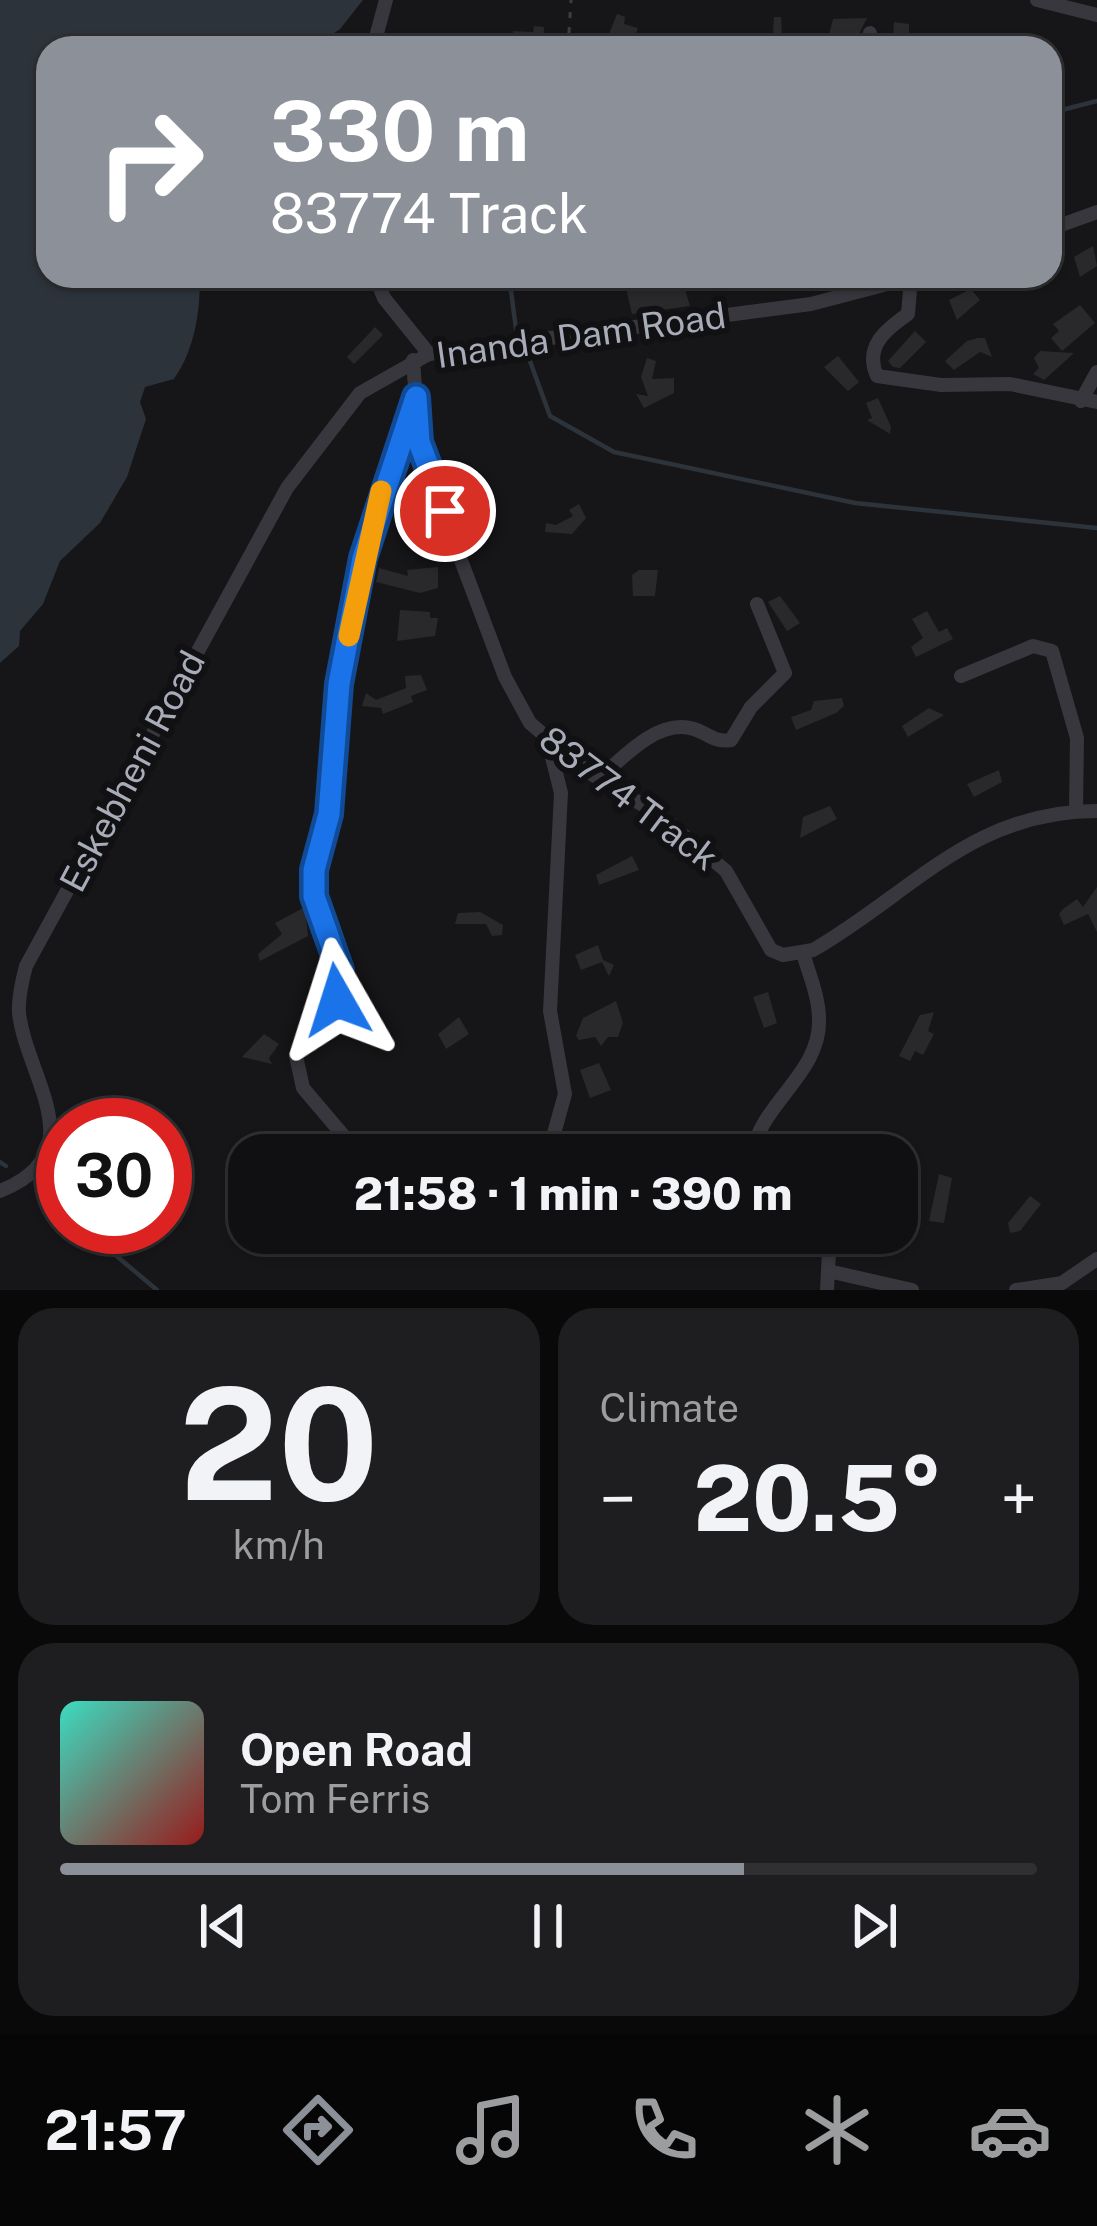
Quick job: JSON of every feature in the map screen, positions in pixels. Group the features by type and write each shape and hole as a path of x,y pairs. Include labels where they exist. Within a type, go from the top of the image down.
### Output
{"street":[{"path":"376,36 386,0"},
{"path":"1037,0 1097,15"},
{"path":"1062,225 1097,212"},
{"path":"380,288 429,354"},
{"name":"Inanda Dam Road","path":"387,373 429,354 811,304 873,288"},
{"path":"913,288 908,314 885,331 873,351 877,376 941,385 1010,384 1089,402 1097,372"},
{"name":"83774 Track","path":"413,360 427,470 490,641 520,705 548,741 661,816 726,871 771,950 803,953"},
{"name":"Eskebheni Road","path":"0,1191 32,1171 50,1142 48,1104 19,1009 26,966 287,488 334,420 387,373"},
{"path":"342,1134 302,1088 296,1056 307,1030 339,994 340,970 314,896 314,870 329,814 339,684 363,558 416,397"},
{"path":"600,778 665,730 690,728 720,742 731,740 751,707 784,676 757,604"},
{"path":"961,676 1033,646 1052,651 1077,738 1076,811"},
{"path":"548,741 561,793 550,1011 566,1094 554,1134"},
{"path":"757,1134 760,1121 800,1073 818,1033 816,998 803,953 852,928 911,879 990,831 1076,811 1097,811"},
{"path":"827,1290 829,1254"},
{"path":"1016,1290 1063,1283 1097,1258"},
{"path":"828,1271 912,1290"}],"path":[{"path":"569,36 571,0"}],"shaded area":[{"path":"0,0 363,0 330,36 36,36 36,288 200,288 199,303 191,343 174,379 145,387 140,402 146,419 127,477 100,523 60,561 43,604 20,631 19,646 0,663"}],"building":[{"path":"617,14 625,17 624,24 638,28 635,36 609,34"},
{"path":"774,17 781,17 782,36 773,36"},
{"path":"867,18 859,34 829,35 833,19"},
{"path":"894,22 909,24 909,36 893,36"},
{"path":"534,26 544,27 544,36 513,36 513,31 533,32"},
{"path":"1093,246 1097,266 1080,277 1074,257"},
{"path":"626,288 685,288 690,306 632,314"},
{"path":"971,289 980,300 957,320 949,300"},
{"path":"1080,305 1095,323 1062,351 1051,338 1059,331 1053,324"},
{"path":"375,327 383,335 354,364 347,357"},
{"path":"915,331 926,342 900,368 893,367 888,361"},
{"path":"985,338 992,357 980,352 954,370 945,361 967,341"},
{"path":"1040,351 1074,353 1044,380 1033,374 1039,368 1034,358"},
{"path":"838,356 859,382 848,391 824,367"},
{"path":"647,358 656,361 652,379 674,378 674,393 644,408 636,394 648,396 641,377"},
{"path":"878,398 890,434 867,420 872,418 866,403"},
{"path":"579,504 586,518 572,534 545,532 546,523 556,525 573,516 569,510"},
{"path":"438,567 438,588 420,593 376,582 379,568 408,576 407,570"},
{"path":"658,570 655,596 633,596 632,575"},
{"path":"780,596 800,623 787,631 768,602"},
{"path":"400,610 430,612 430,618 438,618 435,636 397,641"},
{"path":"927,611 939,632 947,628 953,639 916,657 911,647 923,638 912,619"},
{"path":"421,675 427,690 411,696 413,702 383,714 381,708 362,706 366,693 376,700 406,688 405,676"},
{"path":"842,698 844,706 836,713 796,730 791,717 811,710 814,701"},
{"path":"929,708 944,715 908,737 902,726"},
{"path":"999,770 1002,782 974,797 967,784"},
{"path":"830,806 837,819 800,838 803,817"},
{"path":"632,856 639,870 599,885 596,875"},
{"path":"1097,887 1097,932 1088,914 1064,925 1059,914 1063,909 1077,899 1083,907"},
{"path":"305,907 308,936 260,961 258,954 282,934 275,923"},
{"path":"480,912 503,925 502,935 492,936 486,924 455,924 458,913"},
{"path":"598,945 603,960 614,965 609,976 602,962 581,970 575,955"},
{"path":"768,992 777,1023 764,1028 753,997"},
{"path":"616,1001 623,1023 618,1037 608,1037 601,1046 595,1037 579,1040 576,1036 583,1018"},
{"path":"934,1012 928,1031 934,1034 923,1055 915,1051 910,1061 899,1056 920,1015"},
{"path":"459,1017 469,1034 446,1049 438,1034"},
{"path":"264,1034 279,1044 269,1058 272,1064 242,1057"},
{"path":"599,1063 611,1090 590,1098 580,1070"},
{"path":"939,1174 952,1178 944,1223 929,1221"},
{"path":"1030,1196 1041,1204 1020,1231 1010,1233 1008,1223"}],"waterway":[{"path":"1062,110 1097,101"},
{"path":"511,288 516,329"},
{"path":"527,353 550,416 614,452 855,503 1097,528"},
{"path":"0,1162 6,1166"},
{"path":"114,1254 157,1290"}],"slow traffic":[{"path":"349,636 381,491"}],"route":[{"path":"337,1000 340,970 314,896 314,870 329,814 339,684 363,558 416,397 419,442 445,511"}]}
